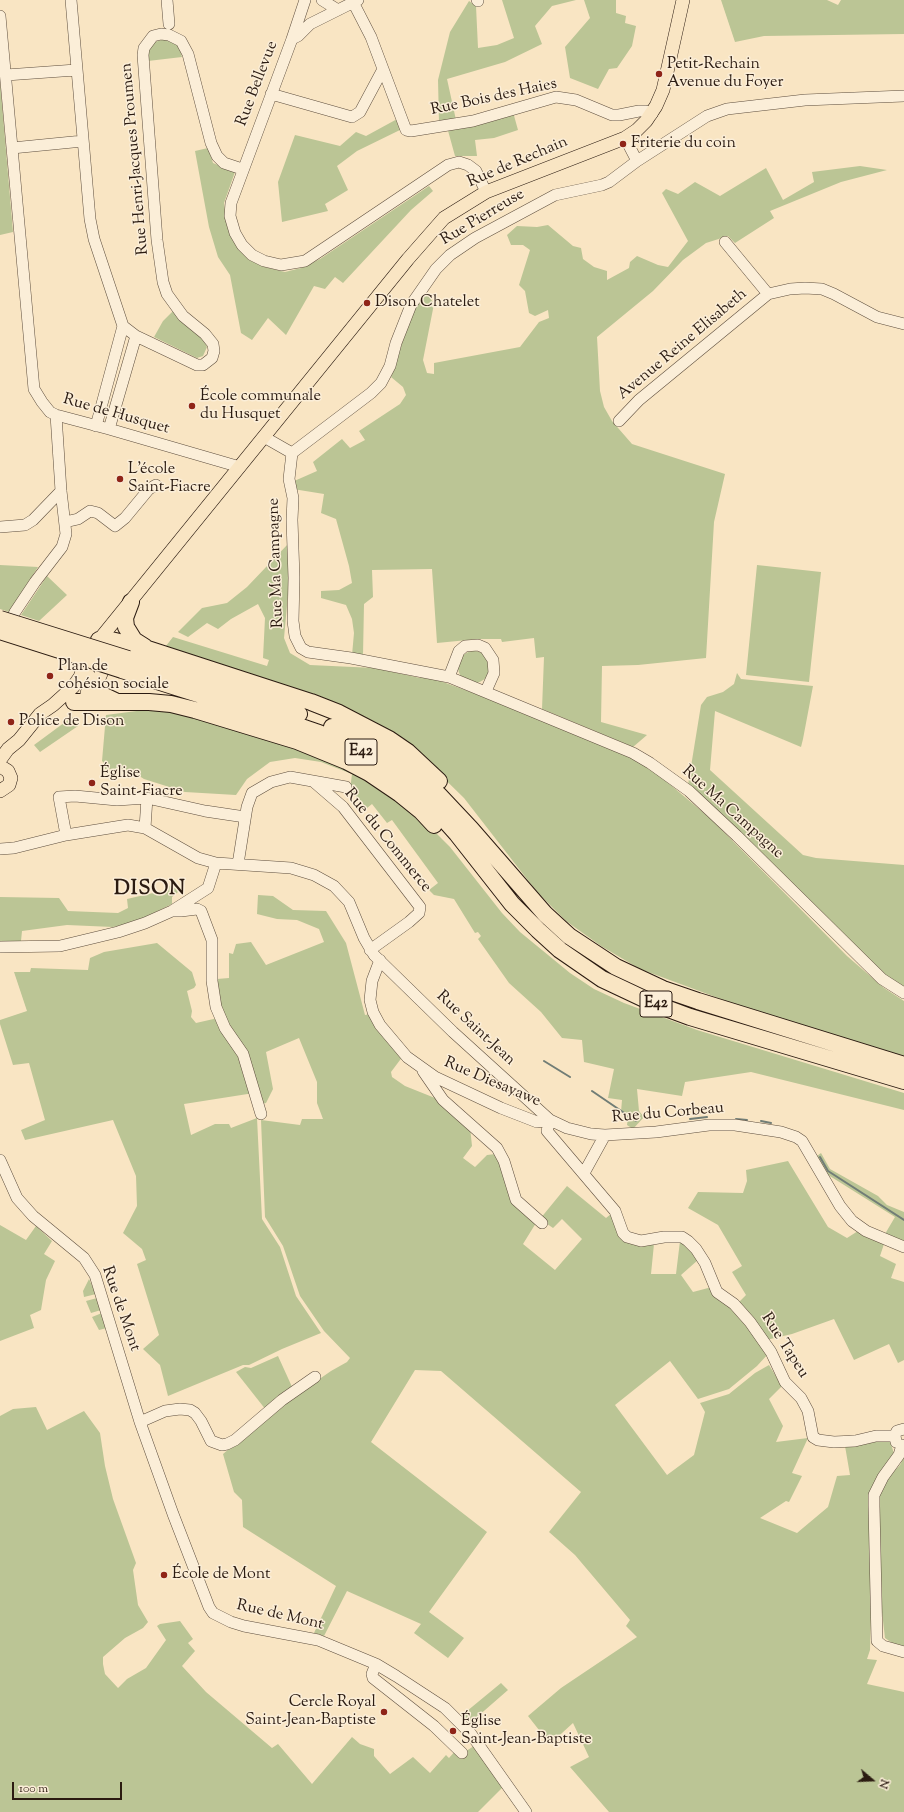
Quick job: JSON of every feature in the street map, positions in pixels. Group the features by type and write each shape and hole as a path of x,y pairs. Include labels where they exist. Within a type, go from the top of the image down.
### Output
{"highway":[{"path":"130,602 126,618 126,627 134,640 148,649"},
{"name":"E42","path":"0,619 325,736 369,756 414,788 432,806 457,834 512,904 538,930 560,950 602,979 655,1004 690,1017 904,1081"},
{"name":"E42","path":"0,631 289,711 353,735 399,762 439,794 545,914 569,936 623,971 663,989 698,1001 904,1065"},
{"path":"105,640 148,649 311,702 362,724 389,739 408,752 450,790 468,812 471,829"},
{"path":"83,669 93,688 100,696 120,702"},
{"path":"74,702 171,704 297,741 352,764 400,794 421,811 447,838 505,907 538,930"}],"main road":[{"path":"652,114 663,90 682,0"},
{"name":"Rue de Rechain","path":"105,640 116,626 130,602 444,218 486,192 625,138 642,125 652,114"},
{"path":"0,760 8,749 19,740 40,714 53,705 72,687 83,669 90,652 105,640"},
{"path":"53,705 74,702 93,688 107,662 105,640"},
{"path":"1,792 11,782 4,768 19,740"}],"street":[{"path":"71,0 90,219 94,239 123,326 96,426"},
{"path":"167,0 168,24"},
{"path":"292,39 305,0"},
{"path":"323,0 338,10"},
{"name":"Rue Bellevue","path":"356,1 310,24 298,36 292,39 242,169 231,202 230,216 235,233 242,245 252,255 264,261 282,265 305,261 448,165 459,162 468,165 476,171 486,192"},
{"name":"Rue Bois des Haies","path":"356,1 406,130 411,131 473,121 556,98 576,100 612,115 639,111 646,111 652,114"},
{"name":"Rue de Husquet","path":"0,16 34,389 50,412 56,415 240,467"},
{"name":"Rue Henri-Jacques Proumen","path":"136,336 197,365 203,365 208,361 214,351 213,344 205,334 183,316 174,305 167,294 163,282 157,240 143,56 144,48 153,36 161,34 169,35 181,41 188,54 211,143 217,156 224,163 242,169"},
{"path":"271,94 352,117 360,112 383,69"},
{"path":"6,75 76,70"},
{"name":"Rue Pierreuse","path":"292,453 371,393 381,383 390,366 396,344 411,305 436,269 450,255 475,238 555,195 602,185 609,182 637,161 707,116 727,109 805,100 904,96"},
{"path":"625,138 637,161"},
{"path":"12,148 83,141"},
{"name":"Avenue Reine Elisabeth","path":"725,242 768,294"},
{"name":"Avenue Reine Elisabeth","path":"619,421 640,400 768,294 790,289 822,289 877,317 904,324"},
{"path":"109,429 136,336 123,326"},
{"path":"0,636 6,630 15,612 34,582 62,547 66,534 61,491 56,415"},
{"path":"264,437 292,453"},
{"name":"Rue Ma Campagne","path":"292,453 289,479 292,498 294,578 293,621 295,636 301,648 308,652 351,658 449,677 633,753 650,763 689,791 882,979 904,993"},
{"path":"65,522 78,520 90,511 98,513 115,526 125,518 149,489 156,485"},
{"path":"0,527 25,525 33,520 61,491"},
{"path":"449,677 459,651 465,646 478,645 485,648 494,660 494,673 486,691"},
{"path":"238,864 245,817 252,793 271,782 290,777 346,787"},
{"name":"Rue du Commerce","path":"314,782 343,807 420,907 419,913 409,922 370,950"},
{"path":"66,835 59,797 75,796 117,800 147,798 205,811 245,817"},
{"path":"145,828 147,798"},
{"path":"0,849 14,848 66,835 128,825 145,828 198,858 216,863 291,868 314,874 334,886 349,902 370,950"},
{"path":"0,947 42,947 76,942 145,923 172,911 208,888 216,863"},
{"path":"172,911 197,909 201,912 212,940 212,981 216,1007 225,1028 243,1054 261,1114"},
{"name":"Rue Saint-Jean","path":"370,950 432,1011 550,1120"},
{"name":"Rue Diesayawe","path":"380,960 372,981 370,1000 373,1012 380,1025 407,1057 422,1069 464,1092 537,1122 550,1120"},
{"name":"Rue Diesayawe","path":"422,1069 444,1100 497,1148 504,1161 516,1200 542,1222"},
{"name":"Rue du Corbeau","path":"550,1120 585,1132 605,1135 656,1132 709,1125 735,1125 781,1132 796,1137 802,1141 840,1206 852,1221 866,1231 904,1247"},
{"name":"Rue Tapeu","path":"550,1120 547,1131 584,1173 614,1211 623,1233 627,1237 641,1241 664,1237 682,1237 696,1249 705,1263 717,1292 734,1304 750,1322 771,1352 785,1382 801,1398 808,1410 813,1437 818,1440 834,1442 855,1441 876,1436 894,1436"},
{"path":"584,1173 605,1135"},
{"name":"Rue de Mont","path":"1,1164 17,1198 33,1216 84,1258 95,1275 140,1422 173,1514 209,1607 213,1613 231,1622 244,1626 318,1640 376,1664 445,1708 476,1740 526,1812"},
{"path":"140,1422 165,1411 180,1409 190,1410 202,1421 211,1440 222,1445 227,1444 234,1440 282,1400 315,1377"},
{"path":"904,1430 897,1431 894,1436 896,1442 903,1445 899,1455 883,1477 874,1495 877,1641 883,1646 904,1652"},
{"path":"376,1664 372,1674 373,1678 434,1726 462,1753"}],"green space":[{"path":"502,0 576,0 552,6 535,26 542,44 505,62 447,79 456,120 439,122 438,80 450,32 469,1 476,6 478,48 497,45 514,38"},
{"path":"584,0 616,0 616,13 626,16 625,23 636,26 632,46 617,68 609,69 598,89 570,78 565,47 590,18"},
{"path":"721,0 827,0 838,5 841,0 904,0 904,34 764,36 735,42"},
{"path":"164,39 175,43 180,49 182,57 148,61 148,51 155,42"},
{"path":"0,81 13,232 0,235"},
{"path":"513,112 518,130 494,138 475,140 477,156 455,156 447,127"},
{"path":"399,118 402,129 357,151 337,166 348,190 325,204 328,211 282,222 278,182 295,135 340,146 356,132 366,136"},
{"path":"208,148 213,163 235,172 224,203 226,220 234,242 247,256 265,267 285,272 301,268 320,259 429,186 433,191 411,210 343,283 335,277 325,289 314,286 286,335 268,318 252,340 241,333 230,275 218,257 209,227 195,151"},
{"path":"860,166 887,170 841,182 770,211 774,218 735,243 728,236 706,243 683,260 653,291 597,337 600,391 604,407 612,421 632,444 725,474 714,522 706,658 638,665 602,666 601,722 647,735 633,747 542,709 544,657 536,658 534,638 502,642 501,639 478,639 437,643 432,569 372,570 373,597 364,604 363,655 352,655 354,633 352,619 346,605 321,598 321,591 339,590 352,583 349,566 336,519 321,513 324,494 293,489 292,482 317,471 313,462 342,439 350,448 365,440 359,431 400,404 406,395 403,387 391,377 413,309 425,290 434,304 423,360 427,373 434,374 434,363 520,347 539,322 549,318 548,310 535,316 529,313 525,291 519,285 530,250 523,245 511,245 507,235 517,226 537,227 548,225 573,246 581,248 583,259 594,267 607,271 607,280 629,268 630,262 637,256 658,265 668,267 688,241 662,193 666,189 678,194 695,182 720,196 766,168 783,200 814,182 812,172"},
{"path":"173,311 203,338 207,347 203,356 197,358 154,337 163,321"},
{"path":"288,544 291,562 284,638 290,653 310,665 375,668 420,678 421,674 523,711 624,754 654,771 711,819 847,956 884,988 904,1001 904,1056 729,1002 640,969 601,946 566,921 537,892 464,798 416,751 162,651 173,637 267,666 269,660 263,658 265,618 258,604 231,619 218,629 207,623 188,637 178,632 202,608 227,603 247,587"},
{"path":"0,565 38,567 9,612 0,609"},
{"path":"757,565 821,572 809,682 746,675"},
{"path":"47,576 67,595 39,621 21,615"},
{"path":"471,651 477,651 487,658 490,667 489,673 483,680 477,683 471,683 461,676 458,670 458,664 465,654"},
{"path":"737,673 741,679 813,686 801,747 715,711 710,770 803,855 816,858 904,865 904,990 880,973 688,785 701,705 707,697 723,692 734,684"},
{"path":"152,709 182,713 238,729 323,758 372,782 429,826 450,847 502,913 520,932 570,973 594,989 624,1003 697,1030 904,1093 904,1110 751,1072 685,1082 682,1096 637,1089 639,1111 644,1117 633,1129 627,1125 628,1118 621,1112 622,1100 608,1098 614,1069 584,1062 582,1040 562,1038 541,1012 509,983 478,939 481,936 478,932 475,933 454,899 434,895 429,890 438,883 392,820 387,823 372,804 367,808 350,790 352,774 321,762 295,758 270,762 247,779 236,795 185,792 144,779 130,770 105,769 105,764 102,761 106,715"},
{"path":"72,717 78,726 40,752 34,745"},
{"path":"173,882 178,892 172,897 172,904 135,922 113,927 67,925 22,931 21,941 0,944 0,897 59,898 68,911 118,913 128,908 127,899 166,890"},
{"path":"258,895 273,896 293,910 326,911 346,943 365,1015 371,1014 403,1056 391,1072 392,1077 405,1086 435,1098 470,1127 472,1146 463,1158 475,1167 487,1155 496,1154 512,1193 536,1223 523,1244 555,1270 582,1239 562,1219 553,1228 540,1219 567,1186 606,1218 611,1214 620,1236 629,1243 654,1244 651,1274 676,1274 680,1241 688,1247 698,1260 681,1275 693,1292 712,1287 732,1308 768,1354 757,1366 729,1389 698,1399 670,1361 615,1405 667,1475 694,1455 705,1412 700,1403 729,1394 755,1373 769,1365 782,1386 769,1399 783,1426 776,1442 808,1438 792,1473 802,1476 789,1502 786,1501 760,1518 797,1533 828,1507 837,1476 850,1475 845,1446 890,1440 894,1454 870,1496 871,1613 870,1650 867,1659 877,1660 867,1684 904,1692 904,1812 609,1812 570,1767 589,1757 573,1723 550,1744 528,1716 561,1688 637,1637 626,1626 630,1620 575,1555 549,1532 581,1492 441,1371 415,1370 371,1442 487,1532 429,1612 464,1638 448,1658 414,1633 421,1624 347,1591 324,1636 314,1633 336,1586 243,1527 242,1500 234,1492 223,1454 279,1407 331,1371 347,1362 350,1358 324,1331 300,1296 283,1246 265,1217 261,1120 300,1125 302,1119 323,1119 317,1103 317,1082 299,1038 266,1052 273,1089 266,1103 262,1104 220,1006 217,979 229,978 229,953 233,954 236,944 251,942 266,965 324,942 319,929 297,920 277,919 257,914"},
{"path":"157,943 192,972 196,985 194,988 187,991 192,1011 191,1017 196,1023 218,1018 241,1057 254,1093 184,1104 191,1135 215,1124 229,1124 231,1128 257,1118 262,1219 280,1247 296,1296 321,1333 282,1349 249,1365 243,1365 168,1396 160,1365 143,1349 159,1335 137,1264 146,1260 142,1249 123,1233 137,1206 136,1176 113,1120 25,1140 21,1130 45,1120 29,1063 13,1065 0,1024 0,1020 27,1011 14,972 30,972 31,968 88,970 90,958 104,952"},
{"path":"821,1153 830,1169 878,1196 887,1205 904,1212 904,1241 885,1234 895,1217 825,1173 817,1156"},
{"path":"788,1161 828,1227 847,1238 858,1231 884,1244 880,1256 896,1264 891,1278 904,1282 904,1360 898,1363 889,1344 854,1360 834,1319 792,1334 766,1340 737,1304 746,1295 732,1272 742,1266 718,1225 688,1208 698,1192 743,1193 747,1181 746,1170"},
{"path":"0,1225 26,1240 36,1226 52,1241 44,1254 55,1261 46,1280 41,1310 30,1315 34,1328 0,1341"},
{"path":"89,1279 96,1294 84,1297 83,1291"},
{"path":"97,1298 101,1310 91,1313 86,1301"},
{"path":"102,1313 107,1328 99,1330 92,1317"},
{"path":"278,1356 293,1389 266,1410 236,1372 245,1367 251,1368"},
{"path":"36,1407 47,1430 84,1411 100,1433 105,1466 113,1499 136,1563 133,1570 138,1605 148,1622 143,1628 125,1638 103,1657 105,1674 118,1688 127,1679 146,1668 166,1640 157,1626 160,1624 180,1621 193,1639 188,1643 195,1651 182,1666 206,1692 272,1748 278,1744 312,1784 352,1737 360,1744 374,1749 374,1756 390,1774 413,1757 430,1773 446,1755 449,1758 457,1749 463,1753 474,1746 503,1787 478,1812 0,1812 0,1416 13,1409"},
{"path":"904,1457 904,1648 898,1647 885,1638 882,1612 876,1500 885,1480 900,1465"},
{"path":"501,1683 508,1690 469,1724 461,1716"}],"waterway":[{"path":"544,1061 570,1077"},
{"path":"592,1091 636,1121"},
{"path":"690,1119 707,1117"},
{"path":"736,1119 747,1120"},
{"path":"761,1121 771,1123"},
{"path":"820,1157 828,1171 904,1220"}],"place":[{"name":"Petit-Rechain Avenue du Foyer","path":"659,74"},
{"name":"Friterie du coin","path":"623,144"},
{"name":"Dison Chatelet","path":"367,303"},
{"name":"École communale du Husquet","path":"192,406"},
{"name":"L’école Saint-Fiacre","path":"120,479"},
{"name":"Plan de cohésion sociale","path":"50,676"},
{"name":"Police de Dison","path":"11,722"},
{"name":"Église Saint-Fiacre","path":"92,783"},
{"name":"École de Mont","path":"164,1575"},
{"name":"Cercle Royal Saint-Jean-Baptiste","path":"384,1712"},
{"name":"Église Saint-Jean-Baptiste","path":"453,1731"}],"district":[{"name":"DISON","path":"150,891"}]}
